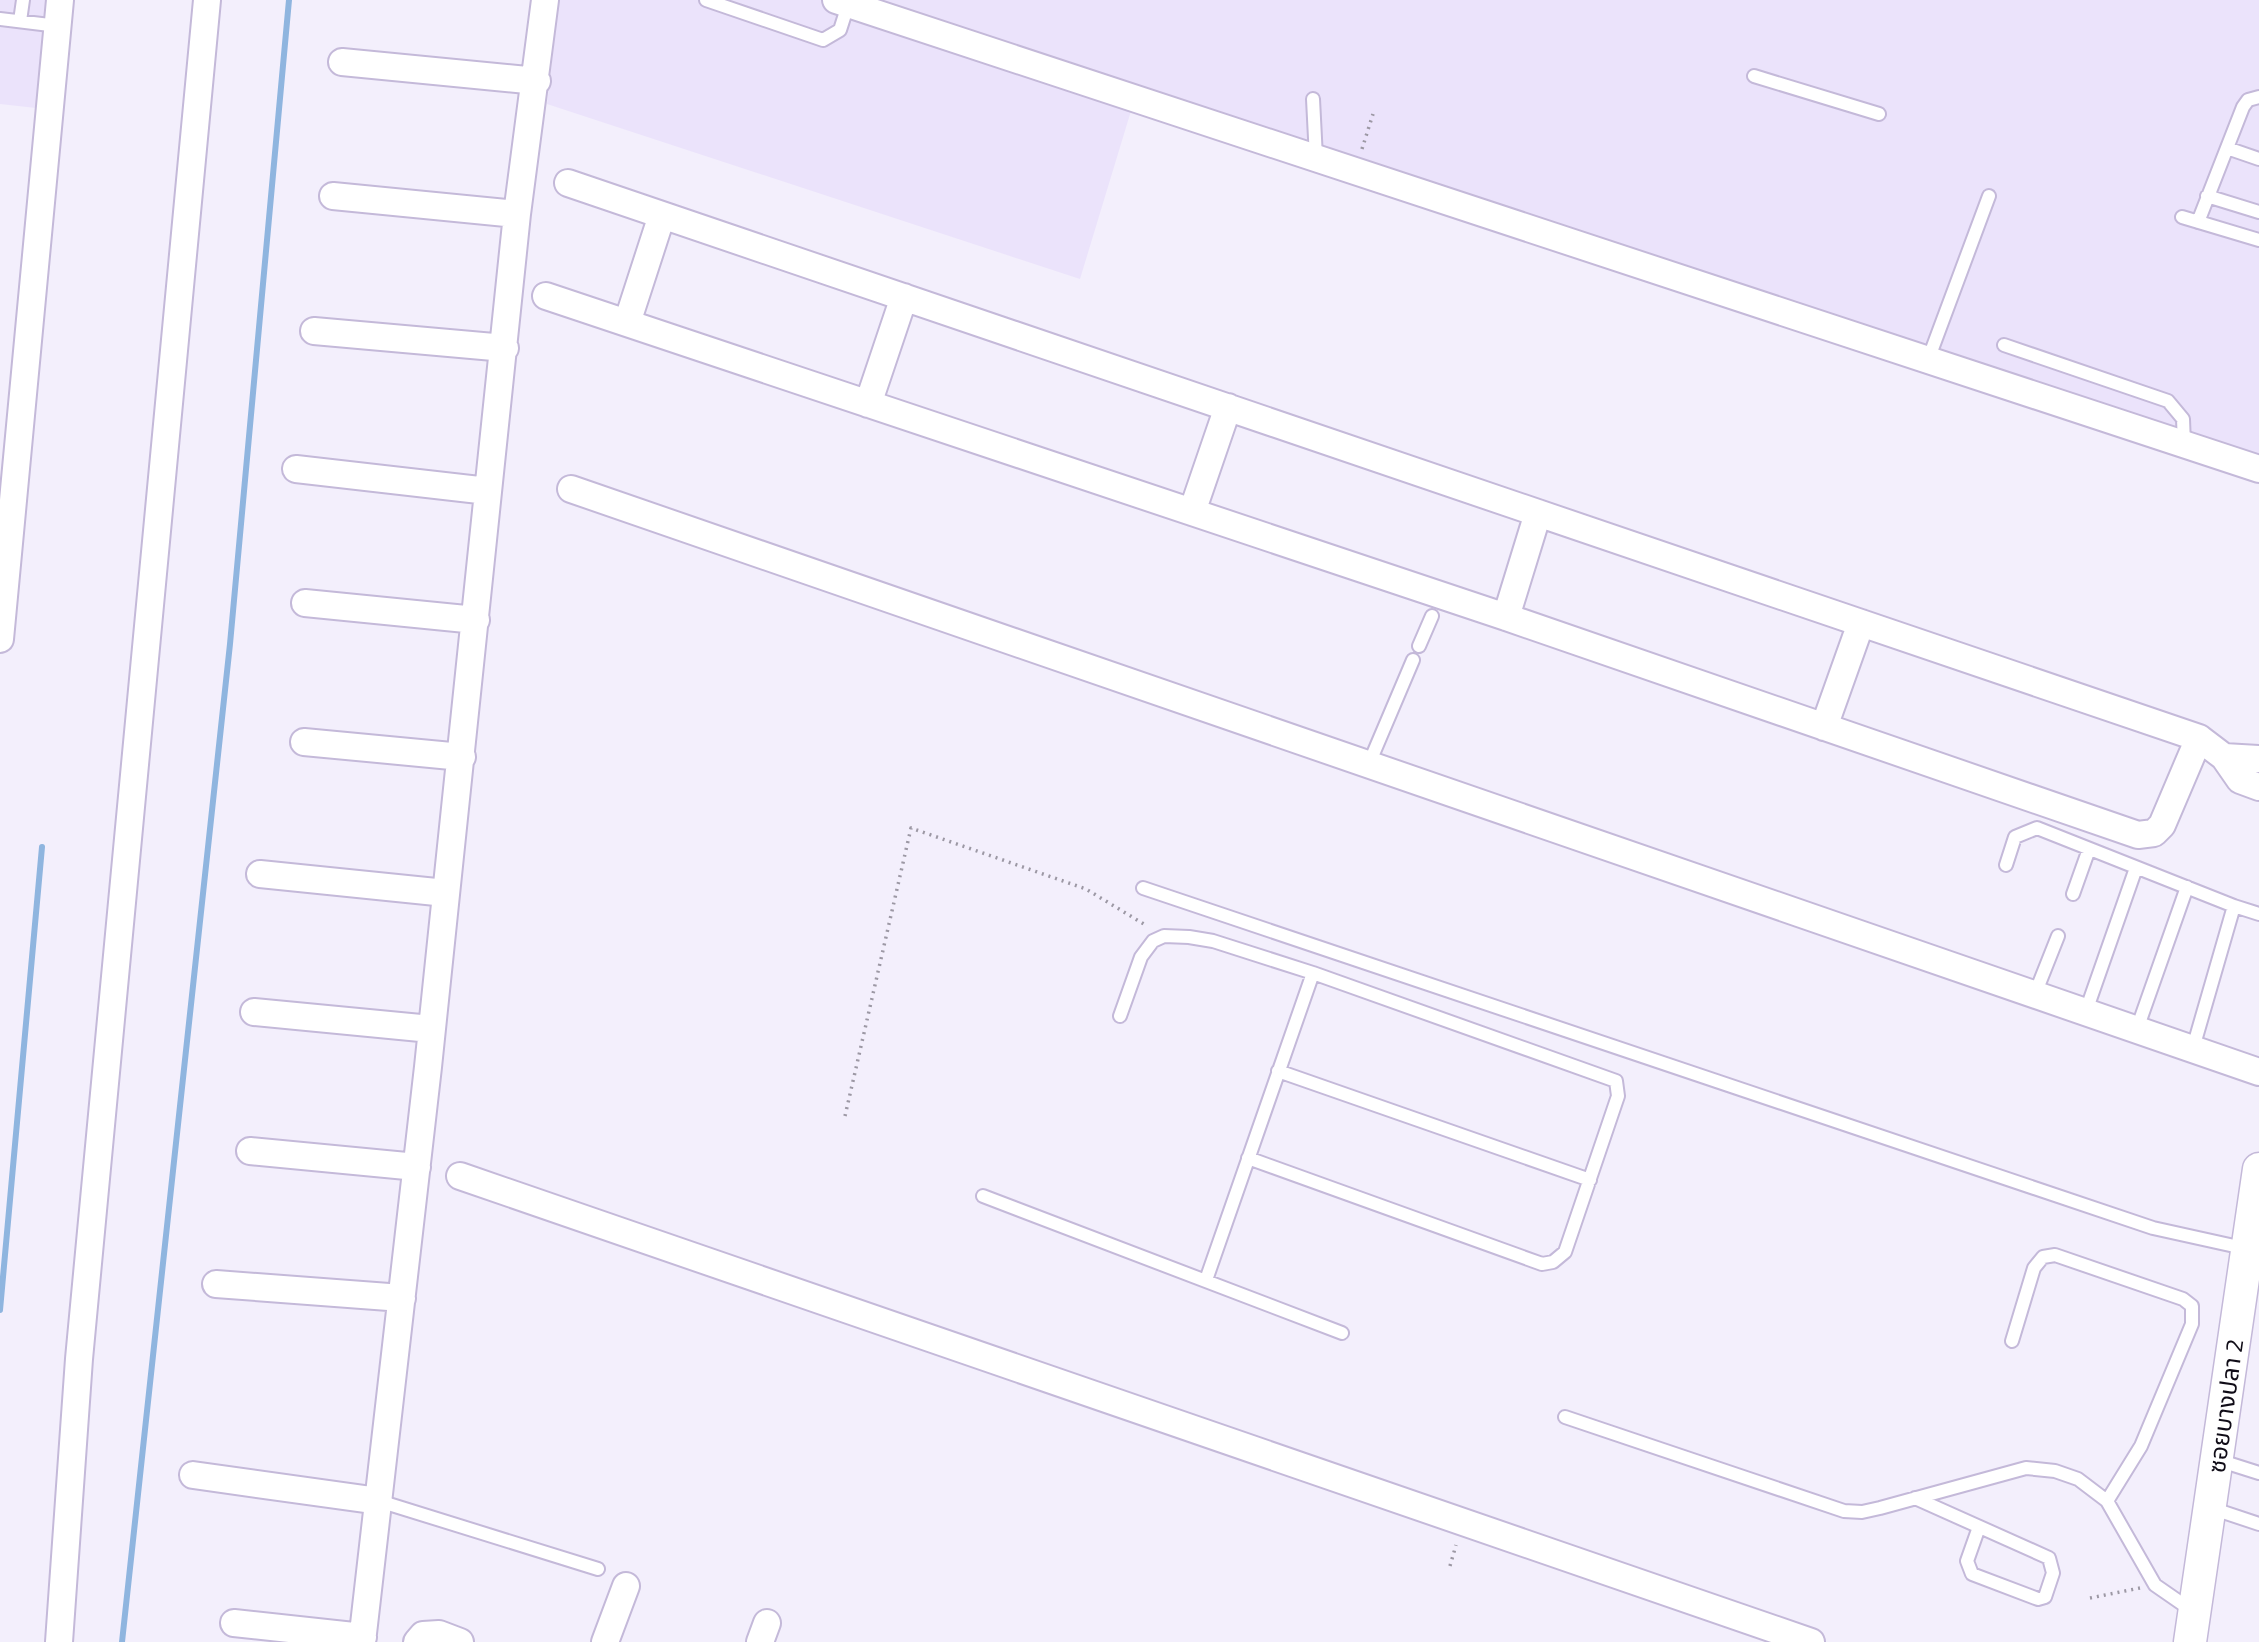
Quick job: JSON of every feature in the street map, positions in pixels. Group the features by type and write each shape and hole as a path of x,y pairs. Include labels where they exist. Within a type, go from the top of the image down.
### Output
{"street":[{"path":"59,1642 78,1372 207,0"},
{"path":"234,1623 362,1639 417,1167 517,214 537,81 545,0"},
{"path":"842,2 2259,469"},
{"path":"0,639 59,13"},
{"path":"342,62 537,81"},
{"path":"568,183 2199,738 2224,757 2240,780 2259,787"},
{"path":"333,196 517,214"},
{"path":"627,323 662,215"},
{"path":"546,296 1506,617 2138,835 2154,833 2162,825 2199,738"},
{"path":"867,404 904,297"},
{"path":"314,331 505,348"},
{"path":"1192,512 1228,407"},
{"path":"296,469 488,491"},
{"path":"571,489 2259,1072"},
{"path":"1506,617 1538,513"},
{"path":"304,603 476,620"},
{"path":"1824,727 1861,623"},
{"path":"304,742 461,757"},
{"path":"2224,757 2259,759"},
{"path":"260,874 446,893"},
{"path":"254,1012 431,1029"},
{"path":"250,1151 417,1167"},
{"path":"460,1176 1811,1642"},
{"name":"ซอยบางปลา 2","path":"2192,1627 2258,1183"},
{"path":"216,1284 402,1298"},
{"path":"193,1475 379,1501"},
{"path":"605,1642 626,1586"},
{"path":"417,1642 423,1634 439,1634 460,1642"}],"lane":[{"path":"20,22 23,0"},
{"path":"706,0 823,40 840,30 842,2"},
{"path":"0,19 20,22 59,13"},
{"path":"1754,76 1878,114"},
{"path":"2198,222 2243,107 2248,100 2259,97"},
{"path":"1313,99 1316,160"},
{"path":"2227,148 2259,159"},
{"path":"1928,360 1989,196"},
{"path":"2207,197 2259,212"},
{"path":"2182,217 2259,240"},
{"path":"2004,345 2168,401 2183,419 2184,444"},
{"path":"1419,646 1432,617"},
{"path":"1368,766 1413,660"},
{"path":"2006,864 2015,837 2036,828 2259,914"},
{"path":"2073,894 2090,849"},
{"path":"2085,1011 2137,868"},
{"path":"2137,1029 2187,887"},
{"path":"1143,888 2153,1228 2248,1249"},
{"path":"2193,1048 2234,906"},
{"path":"1119,1016 1141,957 1153,941 1164,936 1213,941 1313,973 1616,1081 1618,1096 1565,1252 1553,1262 1542,1264 1248,1158"},
{"path":"2035,994 2058,936"},
{"path":"1206,1280 1313,973"},
{"path":"1278,1071 1590,1180"},
{"path":"983,1196 1342,1333"},
{"path":"2012,1341 2034,1268 2043,1256 2055,1255 2183,1299 2192,1306 2192,1324 2141,1446 2107,1501"},
{"path":"1565,1417 1836,1509 1862,1512 2026,1468 2055,1471 2078,1479 2107,1501 2155,1585 2192,1627"},
{"path":"2218,1460 2259,1473"},
{"path":"1915,1498 2049,1558 2053,1573 2045,1597 2038,1599 1972,1574 1967,1561 1979,1527"},
{"path":"379,1501 597,1569"},
{"path":"2211,1508 2259,1524"}],"path":[{"path":"1355,173 1373,114"},
{"path":"845,1116 911,828 1086,889 1164,936"},
{"path":"2090,1598 2155,1585"}],"shaded area":[{"path":"0,0 46,0 36,108 0,104"},
{"path":"559,0 2259,0 2259,478 1134,101 1080,279 547,104"}],"waterway":[{"path":"122,1642 230,644 289,0"},
{"path":"0,1310 42,847"}]}
